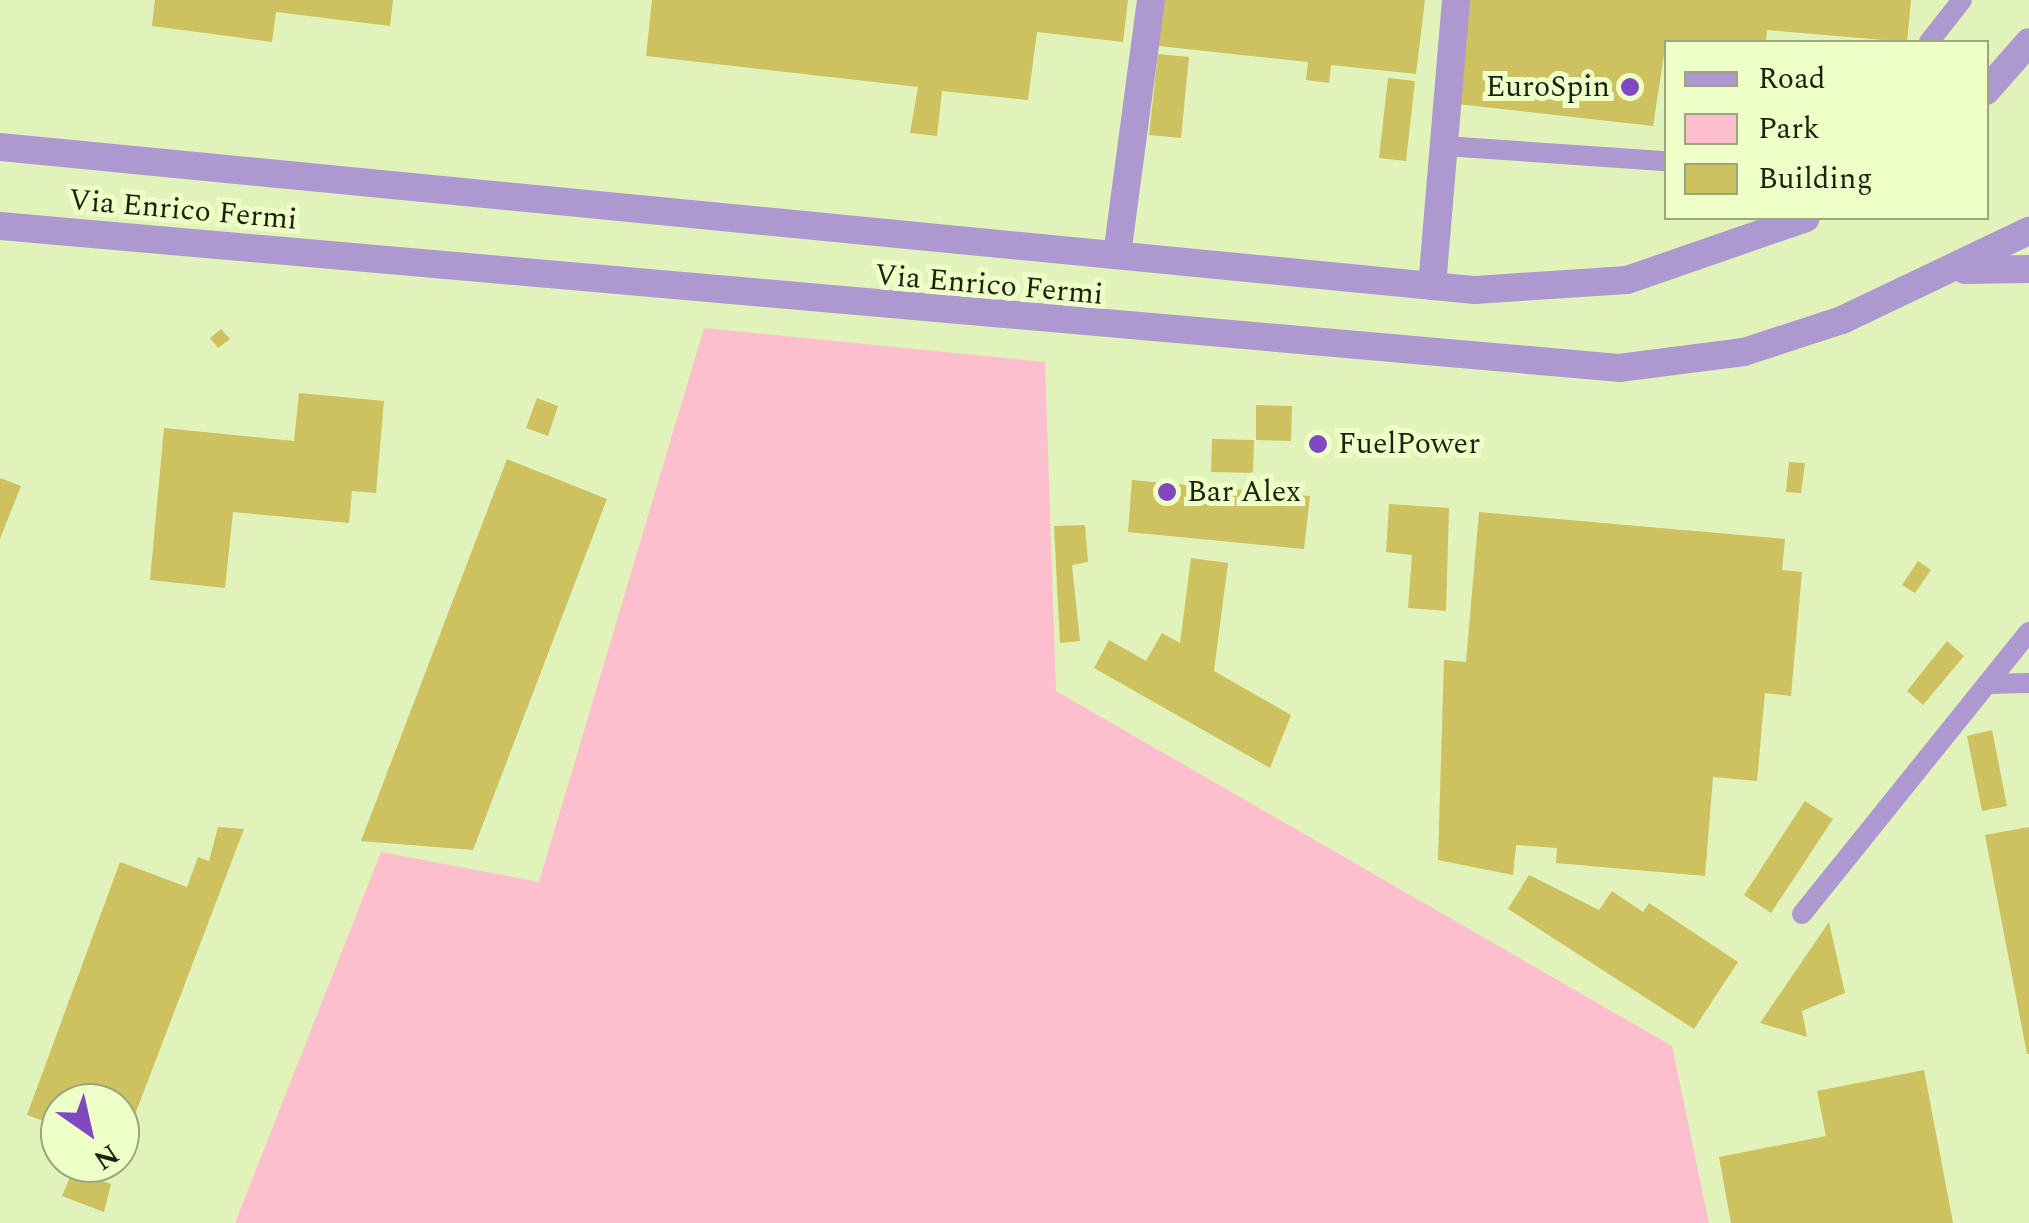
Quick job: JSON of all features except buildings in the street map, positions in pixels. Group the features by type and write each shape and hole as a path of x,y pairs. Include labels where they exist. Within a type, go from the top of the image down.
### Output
{"street":[{"path":"1117,255 1151,0"},
{"path":"1432,286 1456,0"},
{"path":"1989,89 2029,42"},
{"name":"Via Enrico Fermi","path":"0,147 1432,286 1627,280 1800,220"},
{"name":"Via Enrico Fermi","path":"0,226 1619,368 1744,352 1959,270 2029,231"},
{"name":"Via Enrico Fermi","path":"1959,270 2029,268"}],"lane":[{"path":"1931,40 1962,0"},
{"path":"1444,146 1664,161"},
{"path":"1802,914 2029,632"},
{"path":"1987,684 2029,683"}],"green space":[{"path":"704,328 1045,362 1056,691 1672,1046 1709,1223 235,1223 381,852 539,882"}],"place":[{"name":"EuroSpin","path":"1630,87"},
{"name":"FuelPower","path":"1318,444"},
{"name":"Bar Alex","path":"1167,492"}]}
